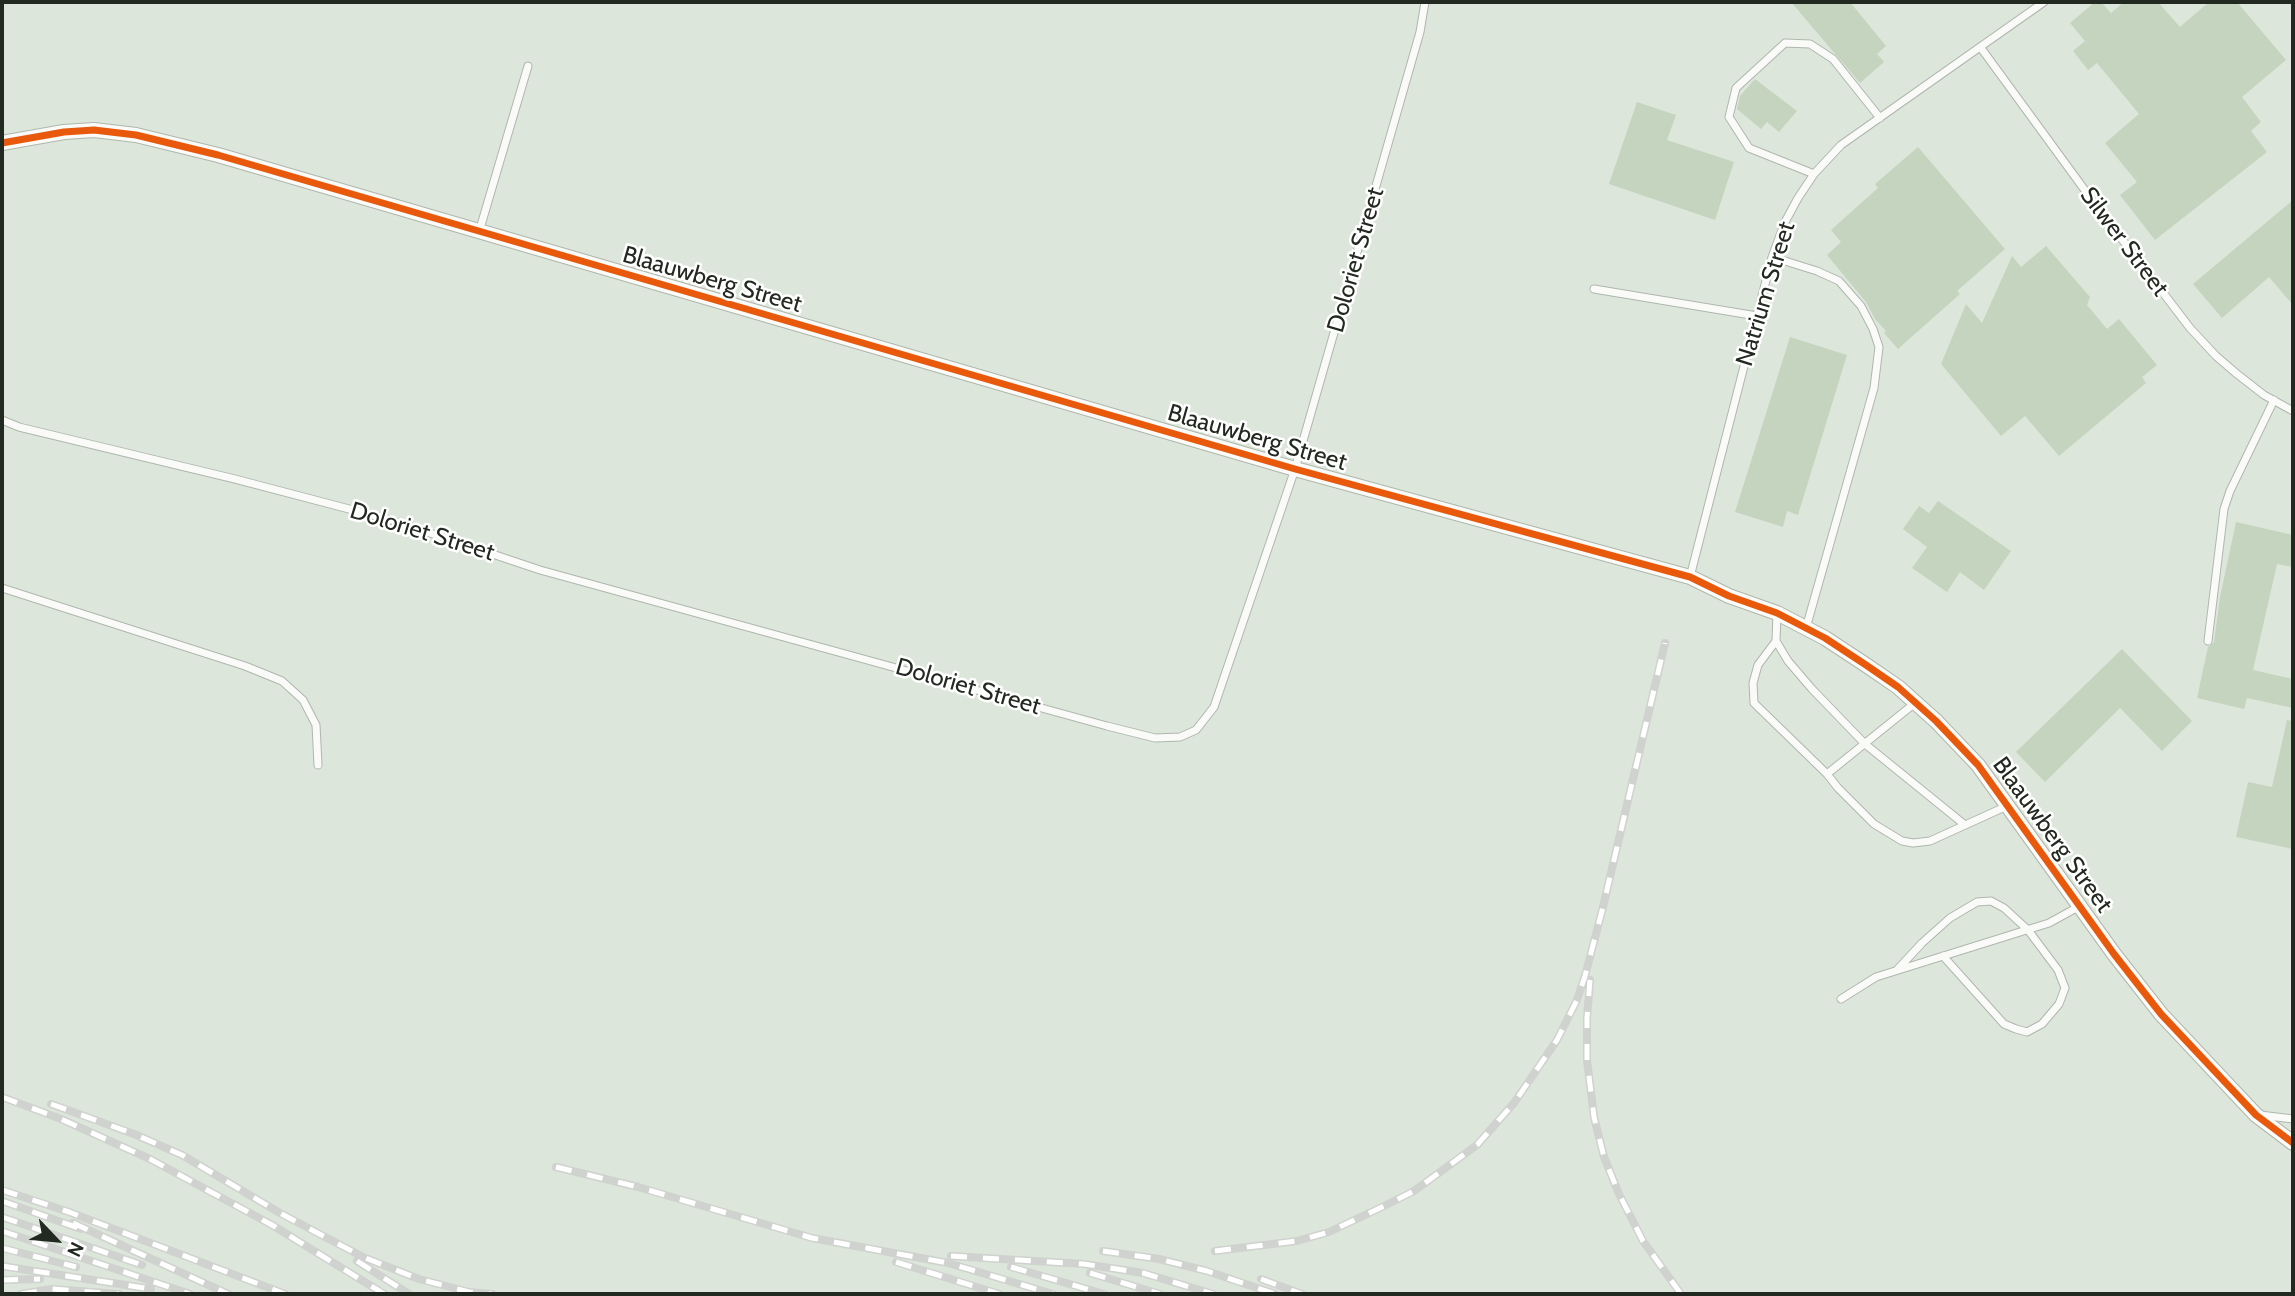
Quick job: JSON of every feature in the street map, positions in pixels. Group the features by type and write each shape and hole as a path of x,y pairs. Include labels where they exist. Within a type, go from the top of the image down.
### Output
{"street":[{"name":"Blaauwberg Street","path":"2,143 84,131 136,135 218,155 1295,469 1690,577 1729,596 1777,613 1866,665 1936,721 1978,765 2161,1014 2256,1115 2293,1143"}],"lane":[{"name":"Doloriet Street","path":"2,420 31,430 391,520 540,569 1155,738 1180,737 1196,730 1214,706 1295,469 1420,32 1425,2"},
{"name":"Natrium Street","path":"1690,577 1772,257 1785,222 1814,174 1841,145 2044,2"},
{"path":"1814,174 1749,148 1729,117 1736,88 1785,43 1810,44 1833,59 1880,118"},
{"name":"Silwer Street","path":"1981,48 2190,328 2216,356 2293,411"},
{"path":"479,232 528,66"},
{"path":"1772,257 1839,281 1861,306 1879,347 1874,388 1806,629"},
{"path":"1594,289 1757,316"},
{"path":"2208,641 2224,509 2274,400"},
{"path":"2,588 282,681 303,700 316,725 318,765"},
{"path":"1777,613 1776,641 1787,661 1865,744 1965,825"},
{"path":"1776,641 1758,665 1753,683 1754,703 1827,774 1859,812 1874,824 1902,841 1930,841 2008,806"},
{"path":"1827,774 1915,703"},
{"path":"1897,970 1950,918 1977,902 1991,901 2004,908 2028,930 2059,970 2065,988 2059,1004 2042,1024 2026,1032 2004,1024 1943,956"},
{"path":"1841,999 1876,977 2049,923 2080,906"},
{"path":"2256,1115 2293,1119"}],"building":[{"path":"1791,2 1850,2 1886,46 1877,54 1884,62 1860,83"},
{"path":"2095,2 2101,2 2111,13 2124,2 2158,2 2180,27 2209,2 2237,2 2286,60 2242,97 2261,122 2251,131 2267,152 2155,240 2120,195 2137,182 2105,143 2139,114 2097,63 2088,70 2073,51 2085,41 2070,23"},
{"path":"1755,79 1797,111 1779,132 1767,122 1761,129 1737,109 1740,96"},
{"path":"1637,102 1676,115 1667,140 1734,162 1715,220 1609,184"},
{"path":"1918,147 2005,249 1957,291 1960,294 1898,349 1884,333 1886,331 1875,319 1866,302 1827,255 1841,242 1831,230 1878,188 1875,184"},
{"path":"2293,200 2293,305 2269,277 2222,318 2193,284"},
{"path":"2046,246 2090,297 2087,305 2107,329 2119,319 2157,365 2142,377 2146,383 2059,456 2025,416 2001,436 1941,364 1966,304 1982,323 2012,256 2021,267"},
{"path":"1790,337 1847,355 1798,515 1787,511 1783,527 1735,512"},
{"path":"1938,501 2011,551 1984,590 1960,572 1947,592 1912,568 1927,547 1903,529 1919,506 1929,513"},
{"path":"2236,522 2293,535 2293,567 2277,564 2253,670 2293,679 2293,708 2247,698 2244,709 2197,698 2208,647 2214,642 2220,597"},
{"path":"2122,649 2192,721 2162,751 2120,708 2045,782 2016,752"},
{"path":"2287,720 2293,721 2293,849 2236,837 2248,782 2272,787"}],"railway":[{"path":"1215,1251 1297,1241 1329,1232 1382,1207 1414,1191 1477,1145 1514,1103 1557,1040 1577,1000 1585,976 1665,643"},
{"path":"1590,980 1587,1060 1594,1117 1604,1157 1643,1241 1681,1294"},
{"path":"2,1097 61,1119 150,1159 272,1225 384,1294"},
{"path":"51,1104 134,1134 182,1155 280,1213 363,1257 419,1279 469,1292 492,1294"},
{"path":"556,1167 638,1187 812,1238 948,1263 1053,1294"},
{"path":"2,1190 69,1212 285,1294"},
{"path":"2,1201 81,1229"},
{"path":"2,1217 142,1265"},
{"path":"73,1223 228,1294"},
{"path":"2,1231 190,1294"},
{"path":"2,1248 76,1267"},
{"path":"1103,1251 1159,1259 1207,1271 1275,1294"},
{"path":"951,1256 1084,1264 1143,1273 1213,1294"},
{"path":"357,1261 409,1294"},
{"path":"896,1262 999,1294"},
{"path":"2,1266 151,1289"},
{"path":"1011,1267 1104,1294"},
{"path":"1090,1273 1160,1294"},
{"path":"2,1280 40,1279"},
{"path":"1261,1279 1302,1294"},
{"path":"21,1294 51,1289 119,1294"}],"cycle path":[{"path":"2,143 64,132 94,130 136,135 218,155 1295,469 1690,577 1729,596 1777,613 1825,638 1866,665 1898,687 1936,721 1978,765 2114,954 2161,1014 2256,1115 2293,1143"}]}
